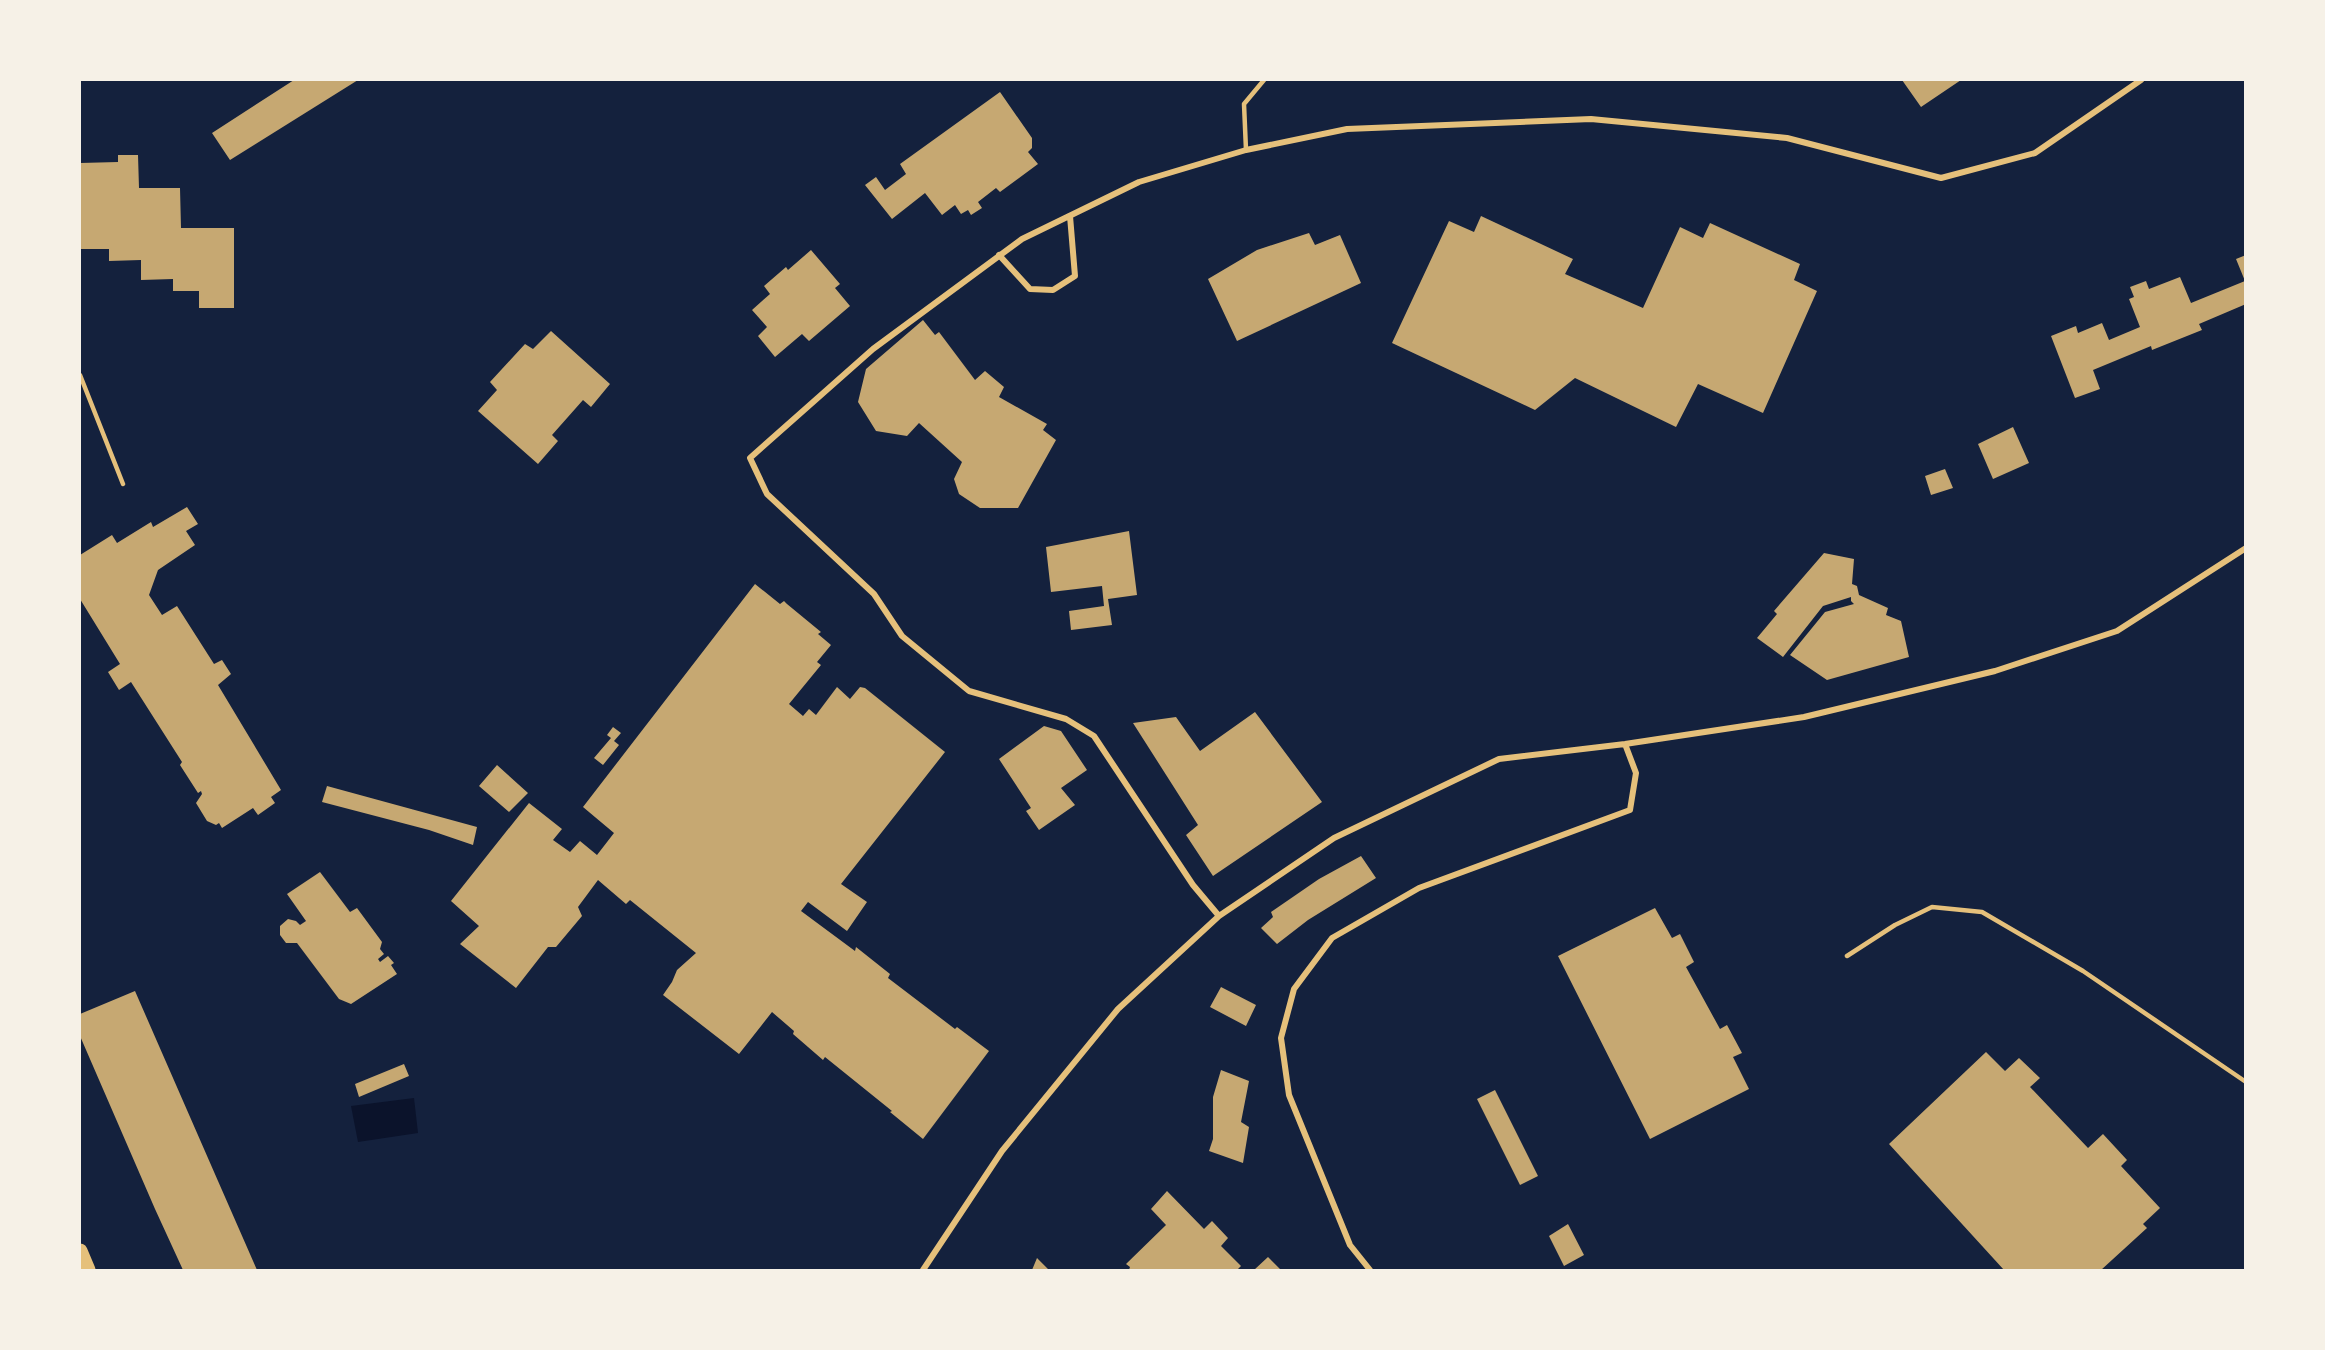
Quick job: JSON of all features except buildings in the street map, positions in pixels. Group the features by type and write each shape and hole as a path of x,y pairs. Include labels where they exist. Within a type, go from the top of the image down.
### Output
{"main road":[{"path":"80,1251 88,1270"}],"street":[{"path":"1219,916 1193,885 1094,735 1066,719 969,691 902,636 874,594 767,494 750,458 873,349 1022,239 1139,183 1246,150 1347,129 1591,119 1787,138 1941,178 2035,153 2141,80"},
{"path":"999,255 1030,289 1053,290 1075,276 1070,216"},
{"path":"923,1270 1002,1151 1118,1009 1219,916 1334,838 1499,759 1625,744 1804,717 1995,671 2117,631 2246,548"},
{"path":"1370,1270 1350,1245 1288,1095 1281,1038 1294,989 1332,938 1419,888 1630,810 1636,773 1625,744"}],"lane":[{"path":"1246,150 1244,104 1264,80"},
{"path":"80,375 123,484"},
{"path":"1846,956 1895,925 1932,907 1982,912 2083,971 2246,1082"}],"water":[{"path":"414,1098 418,1133 358,1142 351,1106"}]}
